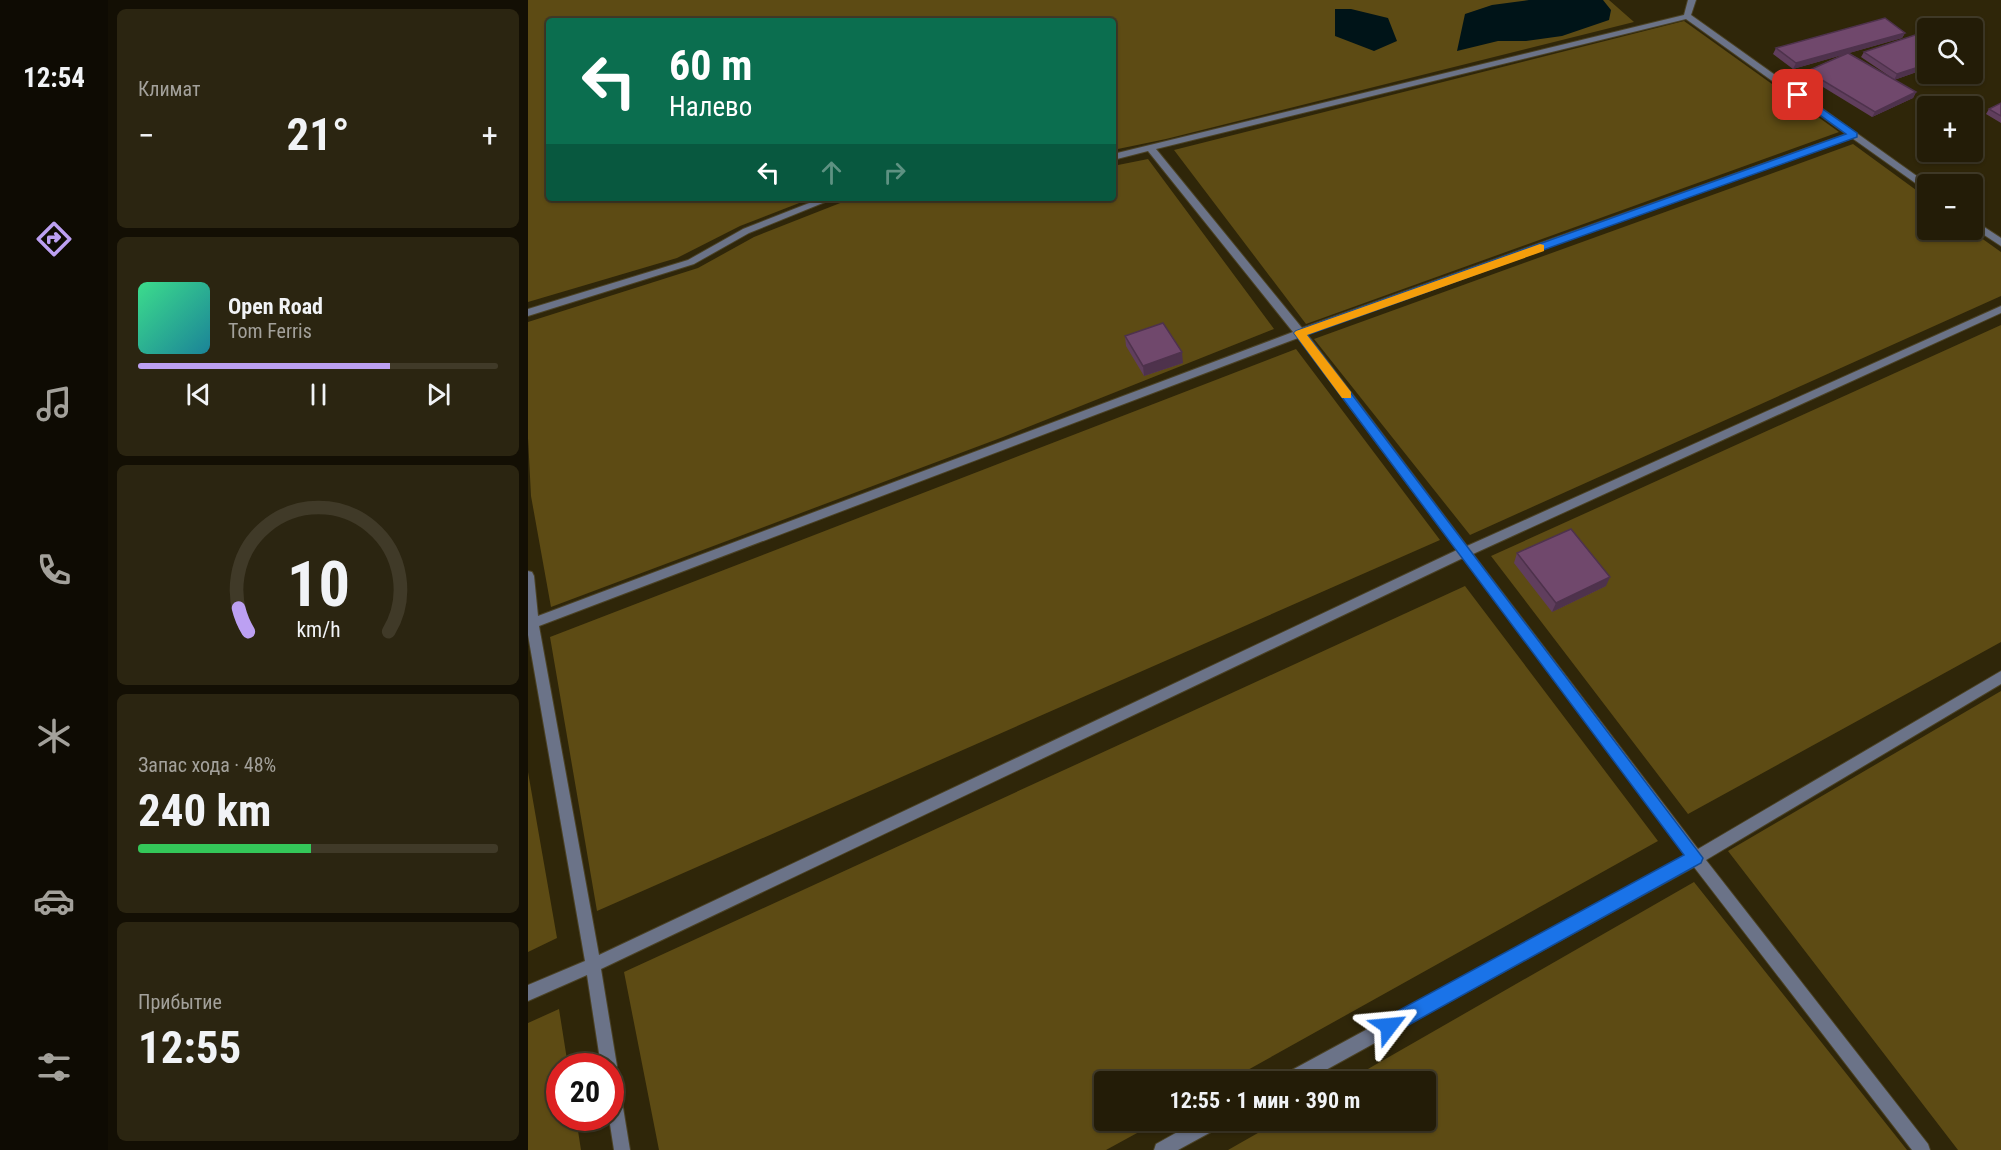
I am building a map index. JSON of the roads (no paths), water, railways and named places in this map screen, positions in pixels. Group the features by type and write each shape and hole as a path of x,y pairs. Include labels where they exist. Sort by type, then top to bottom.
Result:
{"lane":[{"path":"1687,16 1692,0"},
{"path":"1116,156 1152,150 1365,94 1687,16 1917,181"},
{"path":"530,624 1300,333 1853,135"},
{"path":"1152,150 1300,333 1695,858 1922,1150"},
{"path":"528,313 691,262 746,231 822,201"},
{"path":"1983,230 2001,243"},
{"path":"528,993 593,965 1465,552 2001,309"},
{"path":"528,576 530,624 593,965 607,1053"},
{"path":"1307,1071 1695,858 2001,677"},
{"path":"619,1131 622,1150"},
{"path":"1162,1150 1196,1131"}]}
